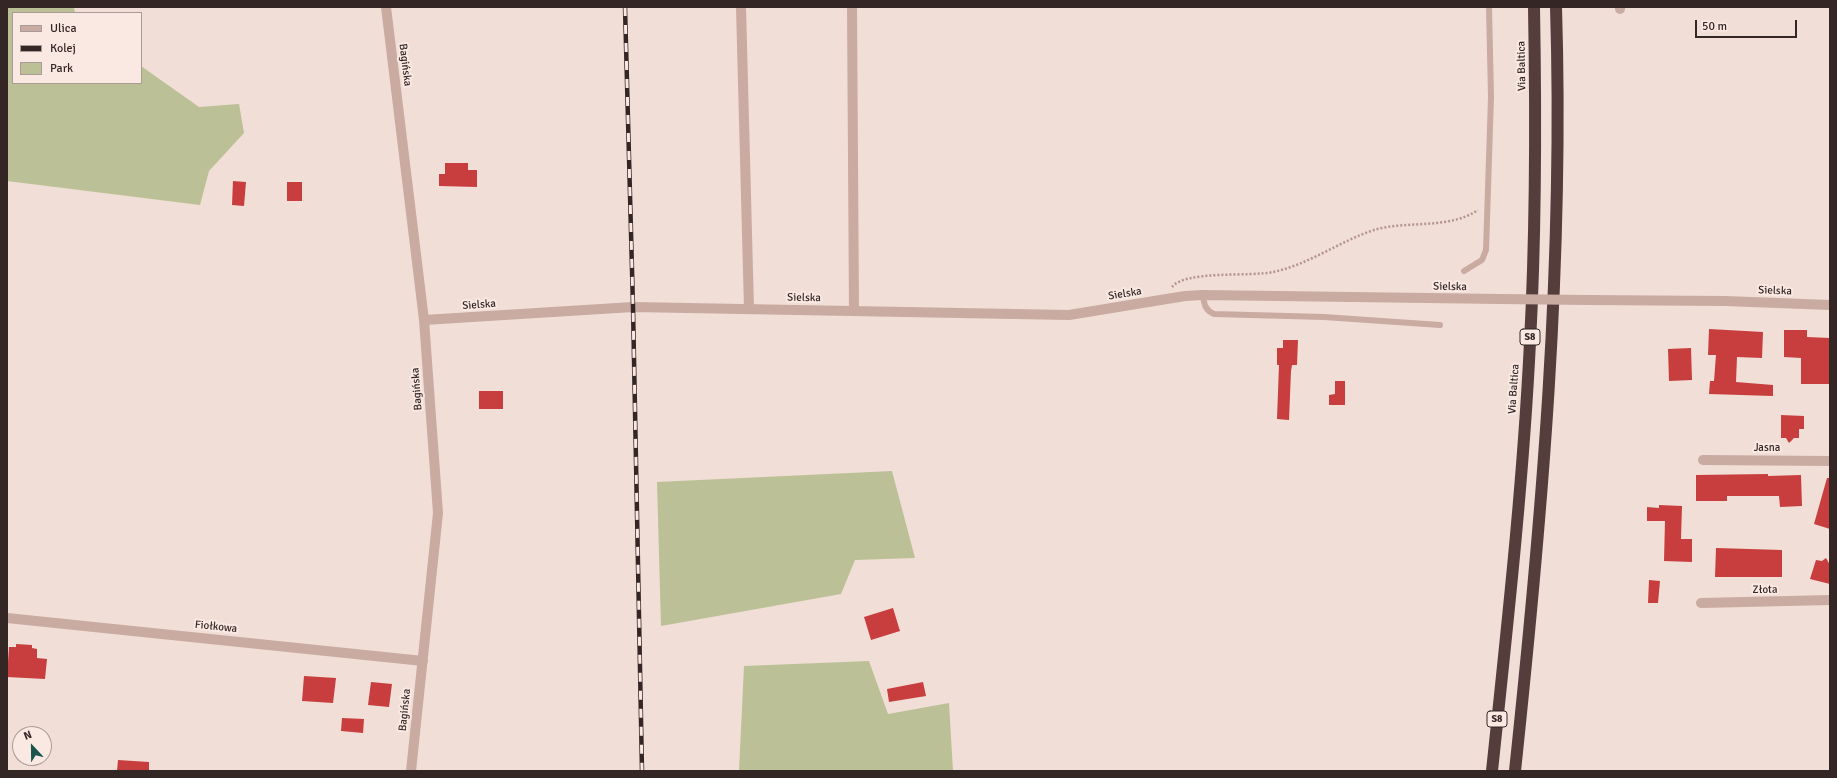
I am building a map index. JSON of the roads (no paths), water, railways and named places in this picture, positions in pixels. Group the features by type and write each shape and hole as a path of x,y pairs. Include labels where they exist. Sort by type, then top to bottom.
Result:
{"highway":[{"name":"Via Baltica","path":"1492,771 1516,532 1530,341 1535,145 1534,7"},
{"name":"S8","path":"1514,771 1538,537 1553,337 1557,224 1556,7"}],"street":[{"name":"Bagińska","path":"386,7 424,320 438,513 411,771"},
{"path":"741,7 749,309"},
{"path":"852,7 854,311"},
{"name":"Sielska","path":"424,320 633,307 1069,315 1203,295 1725,301 1830,305"},
{"name":"Jasna","path":"1703,460 1830,461"},
{"name":"Złota","path":"1701,603 1830,600"},
{"name":"Fiołkowa","path":"7,618 423,661"}],"lane":[{"path":"1464,271 1482,260 1486,250 1491,97 1489,7"},
{"path":"1203,295 1205,307 1209,312 1214,314 1324,318 1440,325"}],"railway":[{"path":"625,7 633,307 642,771"}]}
